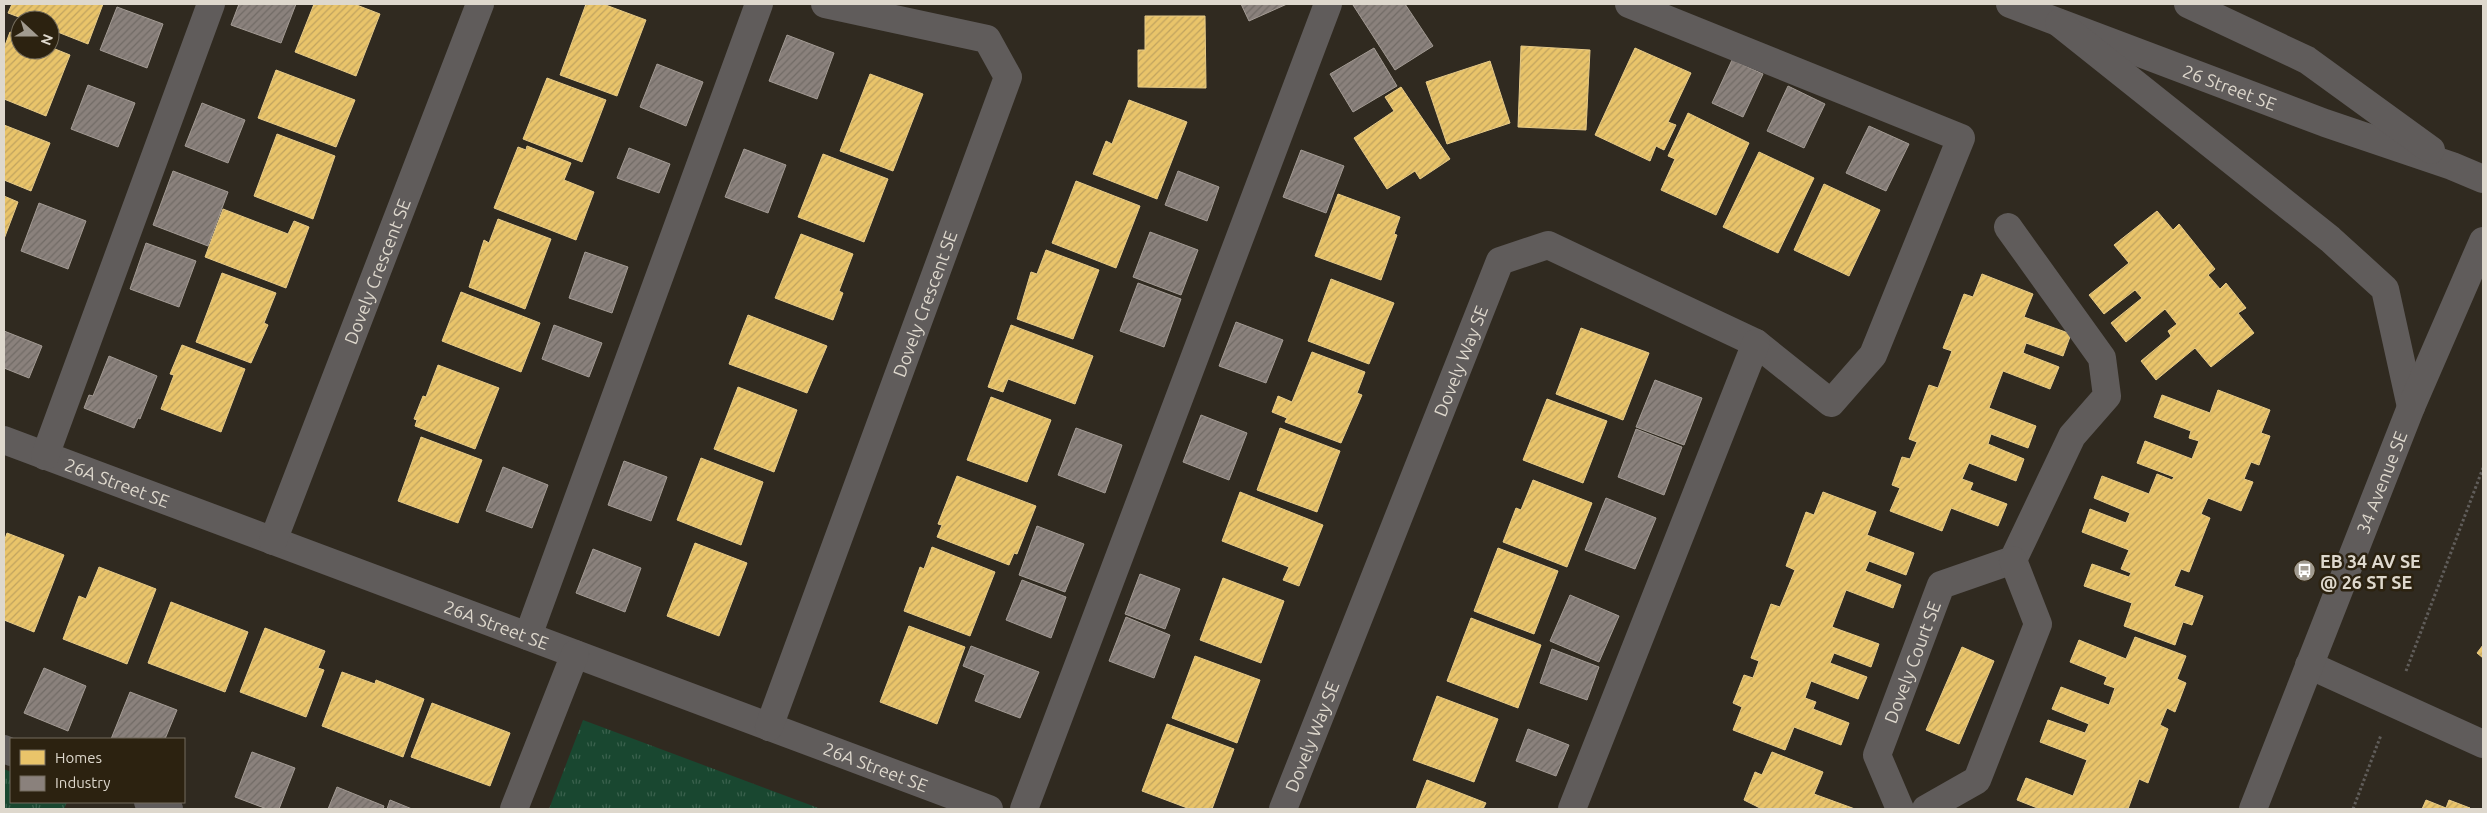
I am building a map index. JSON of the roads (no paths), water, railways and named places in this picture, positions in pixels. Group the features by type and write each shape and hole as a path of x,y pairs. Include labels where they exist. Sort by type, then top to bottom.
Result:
{"street":[{"path":"46,456 211,4"},
{"name":"Dovely Crescent SE","path":"273,540 480,4"},
{"path":"528,636 759,4"},
{"name":"Dovely Crescent SE","path":"768,727 1008,77 987,39 824,4"},
{"path":"1024,809 1328,4"},
{"name":"Dovely Way SE","path":"1283,809 1500,261 1548,245 1756,343 1831,402 1873,355 1961,138 1629,4"},
{"name":"26 Street SE","path":"2010,4 2325,123 2452,166 2483,180"},
{"name":"26 Street SE","path":"2188,4 2307,60 2452,166"},
{"path":"2059,23 2330,239 2385,289 2410,407"},
{"path":"1926,809 1977,780 2038,624 2012,560 2072,436 2107,396 2102,358 2008,227"},
{"name":"34 Avenue SE","path":"2253,809 2410,407 2483,241"},
{"path":"1572,809 1756,343"},
{"name":"26A Street SE","path":"4,440 989,809"},
{"name":"Dovely Court SE","path":"1900,809 1877,755 1941,585 2012,560"},
{"path":"514,809 575,654"},
{"path":"2309,665 2483,744"},
{"path":"151,803 169,809"}],"place":[{"name":"EB 34 AV SE @ 26 ST SE","path":"2304,571"}]}
